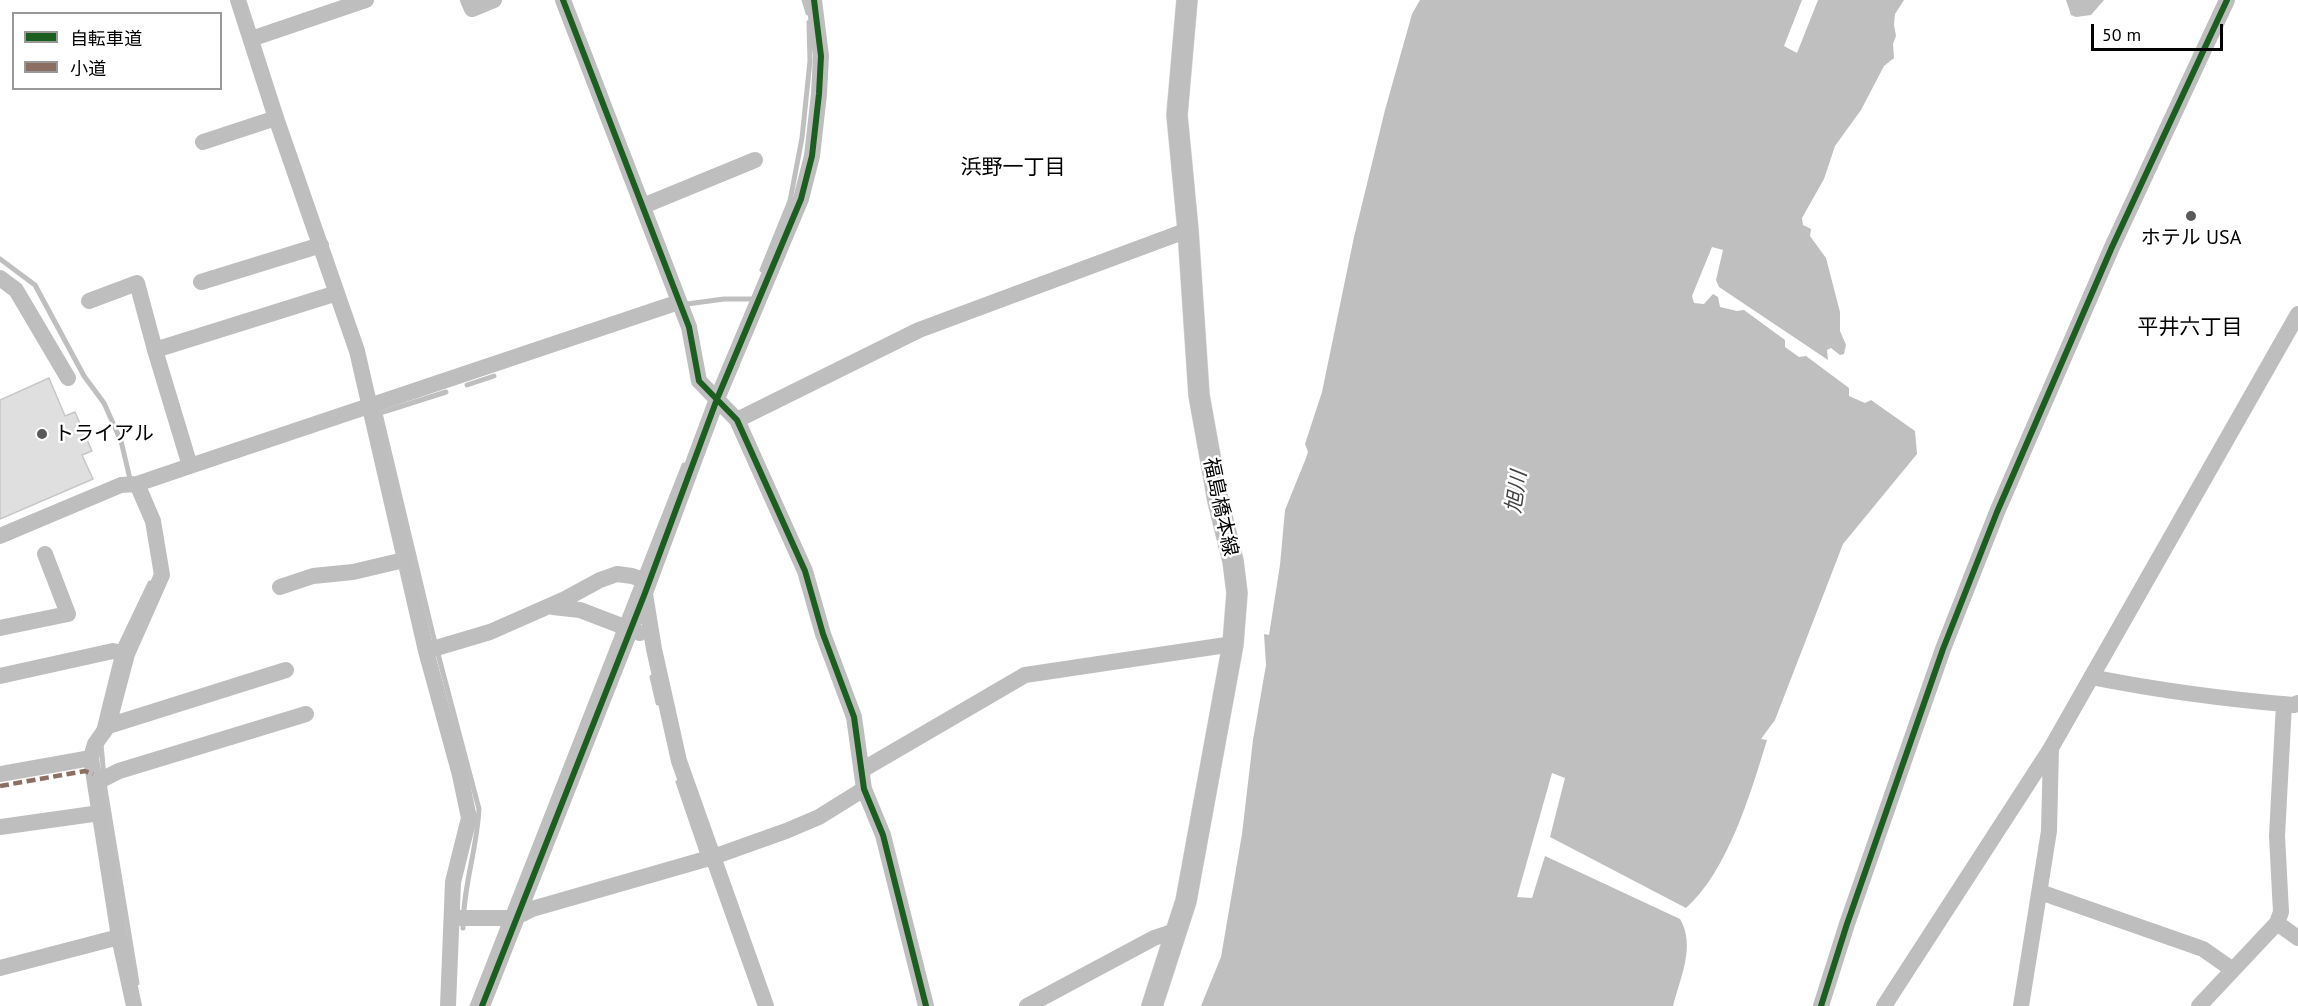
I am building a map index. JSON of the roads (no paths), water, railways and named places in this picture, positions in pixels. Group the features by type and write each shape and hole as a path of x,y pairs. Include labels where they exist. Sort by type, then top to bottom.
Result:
{"main road":[{"name":"福島橋本線","path":"1152,1006 1178,930 1188,890 1233,644 1237,593 1233,561 1218,501 1199,395 1188,230 1177,115 1187,0"}],"street":[{"path":"238,0 276,118 357,351 405,560 432,649 460,774 469,818 453,882 459,918 448,1006"},
{"path":"251,39 366,0"},
{"path":"468,0 472,9 494,0"},
{"path":"563,0 689,327 699,381 737,420 805,571 823,634 854,717 864,789 884,835 926,1006"},
{"path":"482,1006 511,917 624,626 643,583 712,393 801,199 809,167 819,94 821,56 814,0"},
{"path":"1821,1006 1943,649 1997,512 2112,247 2226,0"},
{"path":"203,142 276,118"},
{"path":"643,206 755,160"},
{"path":"737,420 919,330 1188,230"},
{"path":"201,282 321,245"},
{"path":"0,278 16,290 69,378"},
{"path":"89,301 137,282 154,350 190,466"},
{"path":"154,350 337,292"},
{"path":"0,536 121,485 134,485 680,302"},
{"path":"1884,1006 2052,748 2298,314"},
{"path":"134,485 153,521 162,575 121,653 98,760 100,813 119,937 134,1006"},
{"path":"0,628 68,614 45,554"},
{"path":"280,587 313,576 353,572 405,560"},
{"path":"432,649 490,632 617,574 643,583"},
{"path":"643,583 652,638 679,761 708,859 766,1006"},
{"path":"549,607 580,610 652,638"},
{"path":"862,770 1025,675 1233,644"},
{"path":"0,676 121,653"},
{"path":"98,760 286,670"},
{"path":"2091,677 2164,692 2226,700 2291,703 2277,836 2281,912 2277,923 2199,1006"},
{"path":"0,774 98,760 306,714"},
{"path":"2021,1006 2049,831 2052,748"},
{"path":"459,918 511,917 708,859 819,817 864,789"},
{"path":"0,827 100,813"},
{"path":"2040,892 2203,949 2233,970"},
{"path":"2277,923 2298,938"},
{"path":"1027,1006 1154,938 1178,930"},
{"path":"0,968 119,937"}],"water":[{"name":"旭川","path":"1420,0 1802,0 1784,46 1797,53 1818,0 1904,0 1895,14 1894,58 1884,66 1861,110 1835,146 1824,179 1802,218 1803,225 1811,229 1810,236 1826,258 1840,312 1840,331 1846,345 1844,354 1840,355 1831,348 1827,350 1828,360 1719,287 1716,280 1723,250 1712,247 1692,296 1694,303 1704,304 1713,294 1718,297 1720,307 1737,311 1744,310 1785,340 1785,347 1799,357 1806,356 1849,388 1849,396 1865,403 1871,400 1915,431 1917,454 1843,544 1775,720 1761,739 1767,740 1736,830 1726,852 1701,892 1686,908 1550,837 1565,778 1552,773 1517,897 1532,898 1545,856 1680,919 1685,929 1687,951 1673,1006 1201,1006 1221,957 1242,834 1253,740 1266,665 1264,634 1269,635 1280,565 1285,510 1308,452 1305,444 1322,392 1354,237 1385,110 1412,14"},
{"path":"2066,0 2104,0 2091,15 2076,17 2071,15"}],"waterway":[{"path":"804,0 808,13"},
{"path":"762,270 790,201 802,138 810,61 809,22"},
{"path":"0,259 35,285 84,376 104,403 121,441 131,483"},
{"path":"687,304 724,299 751,299"},
{"path":"467,385 494,376"},
{"path":"446,392 380,413 433,635 479,809 465,898 463,928"},
{"path":"472,1006 684,465"},
{"path":"99,729 119,648 150,583"},
{"path":"652,677 658,703"},
{"path":"101,744 105,789 137,983"},
{"path":"678,782 704,858"}],"place":[{"name":"ホテル USA","path":"2191,216"},
{"name":"トライアル","path":"42,434"}],"district":[{"name":"浜野一丁目","path":"1013,168"},
{"name":"平井六丁目","path":"2190,328"}]}
